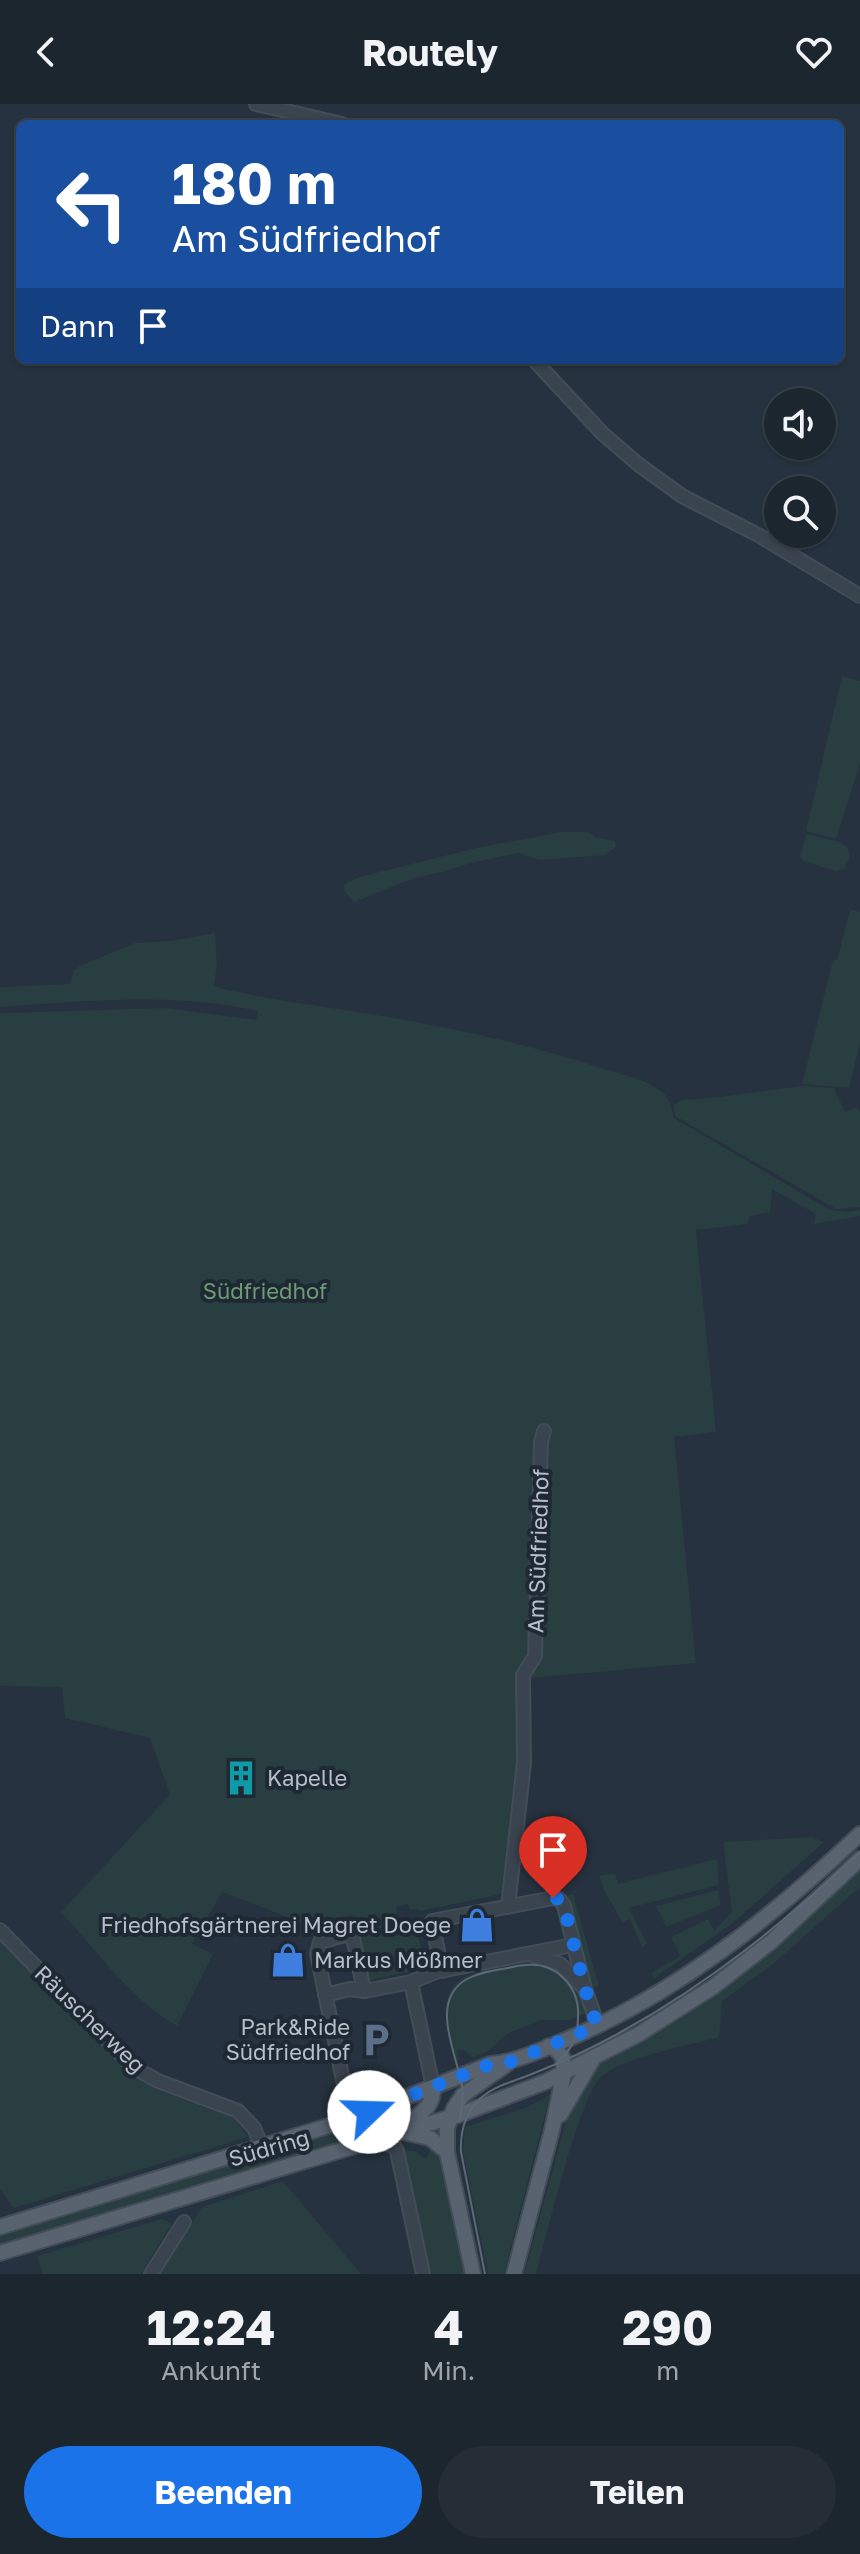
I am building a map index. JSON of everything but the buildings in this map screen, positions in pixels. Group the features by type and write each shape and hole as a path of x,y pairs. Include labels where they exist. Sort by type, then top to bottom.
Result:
{"main road":[{"name":"Südring","path":"0,2227 351,2119 491,2064 510,2062 595,2027 655,1996 711,1959 817,1875 860,1834"},
{"name":"Südring","path":"0,2253 492,2103 564,2073 668,2017 743,1965 860,1859"},
{"path":"514,2274 564,2073 563,2058 549,2046"},
{"path":"552,2130 580,2078 597,2056"},
{"path":"473,2274 447,2152 447,2128 458,2101 468,2090 510,2062"},
{"path":"399,2131 427,2109 433,2099 433,2087"},
{"path":"373,2140 366,2137 363,2127 367,2120 387,2106"},
{"path":"399,2131 430,2138 447,2152"}],"street":[{"path":"256,104 325,120"},
{"path":"538,364 603,434 674,491 760,536 860,596"},
{"name":"Am Südfriedhof","path":"508,1907 524,1763 523,1682 526,1668 535,1656 538,1510 544,1431"},
{"path":"442,1971 432,1921 559,1899 564,1906 595,2027"},
{"name":"Räuscherweg","path":"0,1930 133,2067 158,2081 238,2111 254,2128 262,2147"},
{"path":"351,2119 317,1945 327,1939 352,1933 364,1991"},
{"path":"325,1995 411,1982 420,1976 573,1945"},
{"path":"527,1955 560,1964 585,1989"},
{"path":"411,1982 433,2087"},
{"path":"373,2140 394,2146 397,2151 423,2274"},
{"path":"151,2274 184,2222"}],"green space":[{"path":"842,676 860,681 860,763 836,839 806,831"},
{"path":"561,832 589,832 595,837 615,841 616,847 605,855 540,860 518,853 417,877 354,902 344,891 345,884 359,877 476,848"},
{"path":"806,834 840,842 847,847 850,857 844,869 836,871 803,861 800,857"},
{"path":"850,909 860,912 860,1044 849,1088 802,1084 833,960 837,960"},
{"name":"Südfriedhof","path":"215,933 217,965 214,986 467,1032 550,1052 637,1079 666,1096 674,1118 830,1210 860,1210 860,1216 814,1224 816,1214 772,1189 770,1212 750,1216 747,1224 696,1230 716,1432 674,1437 696,1663 521,1679 523,1714 506,1893 420,1911 410,1910 408,1904 396,1907 398,1921 355,1928 352,1915 306,1924 222,1892 192,1944 213,1954 177,2026 130,1989 61,1912 170,1795 150,1738 65,1718 62,1687 0,1686 0,1013 165,1008 256,1020 258,1011 162,1000 0,1007 0,987 70,984 74,970 135,943"},
{"path":"802,1086 834,1088 845,1112 857,1107 860,1112 860,1207 836,1209 675,1116 673,1105 682,1100"},
{"path":"812,1837 824,1842 733,1923 654,1978 651,1973 680,1956 671,1937 708,1919 714,1931 732,1912 723,1842"},
{"path":"717,1859 719,1885 629,1908 647,1944 642,1947 630,1919 623,1923 599,1876 615,1873 618,1884"},
{"path":"860,1867 860,1887 773,1964 722,2001 719,2037 641,2057 602,2076 593,2088 574,2137 536,2274 524,2274 566,2121 589,2072 605,2056 659,2027"},
{"path":"718,1890 721,1905 666,1927 656,1906"},
{"path":"573,1894 599,1986 591,1988 566,1896"},
{"path":"415,1919 425,1968 366,1981 355,1930"},
{"path":"0,1938 129,2071 160,2091 234,2118 248,2137 14,2208 0,2189"},
{"path":"530,1959 567,1977 587,2013 570,2020 541,2020 506,2035 487,2052 472,2058 466,2051 457,2050 459,2060 455,2061 445,2010 449,1994 457,1983 478,1972"},
{"path":"550,2095 504,2274 488,2274 463,2152 465,2127 525,2108"},
{"path":"359,2124 360,2136 0,2246 0,2233"},
{"path":"433,2145 444,2162 466,2274 427,2274 402,2151 414,2151 426,2159"},
{"path":"283,2181 361,2274 159,2274 202,2207"},
{"path":"162,2219 172,2223 141,2274 43,2274 37,2256"}],"tram line":[{"path":"485,2274 461,2152 465,2122 476,2103 499,2086 554,2065 610,2038 685,1993 775,1926 860,1852"},
{"path":"459,2122 463,2091 447,2014 455,1989 467,1979 484,1972 526,1965 537,1965 557,1972 571,1987 578,2006 576,2035 560,2060"}],"place":[{"name":"Kapelle","path":"241,1778"},
{"name":"Friedhofsgärtnerei Magret Doege","path":"477,1925"},
{"name":"Markus Mößmer","path":"288,1960"},
{"name":"Park&Ride Südfriedhof","path":"376,2040"}],"route":[{"path":"369,2112 491,2064 510,2062 595,2027 564,1906 559,1899 553,1898"}]}
